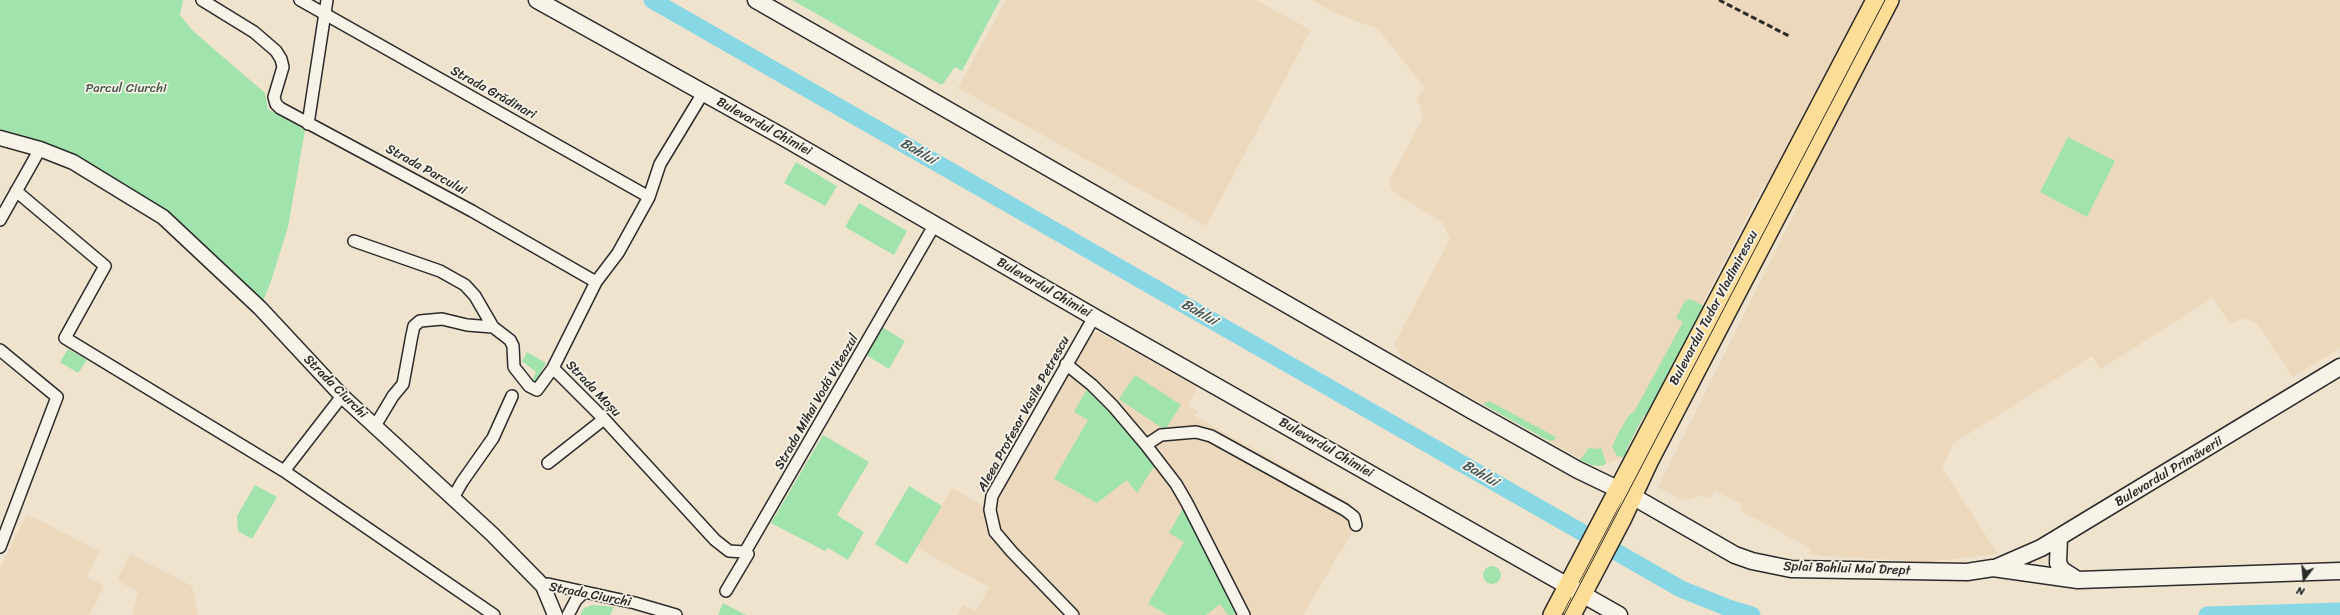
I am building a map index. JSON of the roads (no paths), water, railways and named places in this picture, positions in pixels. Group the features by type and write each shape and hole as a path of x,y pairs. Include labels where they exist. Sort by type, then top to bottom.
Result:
{"main road":[{"name":"Bulevardul Chimiei","path":"537,0 935,224 1094,318 1354,463 1551,578 1620,615"},
{"path":"756,0 1458,403 1578,470 1625,493"},
{"name":"Bulevardul Tudor Vladimirescu","path":"1572,615 1623,518 1625,493 1875,0"},
{"name":"Bulevardul Tudor Vladimirescu","path":"1552,615 1607,509 1625,493 1890,0"},
{"name":"Bulevardul Primăverii","path":"1993,568 2024,557 2059,537 2340,367"},
{"name":"Splai Bahlui Mal Drept","path":"1625,493 1735,555 1772,566 1791,569 1967,572 1993,568 2078,580 2340,571"},
{"path":"2059,537 2058,563 2062,570 2078,580"}],"street":[{"name":"Strada Parcului","path":"202,0 266,41 281,59 283,66 274,97 276,104 308,124 472,211 596,282"},
{"name":"Strada Grădinari","path":"300,0 649,197"},
{"path":"308,124 327,0"},
{"path":"553,368 596,282 618,253 649,197 660,164 703,93"},
{"name":"Strada Ciurchi","path":"0,138 40,148 73,162 163,218 260,308 342,396 453,498 543,586 548,584 635,603 676,615"},
{"path":"0,220 40,148"},
{"path":"16,191 106,266 65,338 284,471 494,615"},
{"name":"Strada Mihai Vodă Viteazul","path":"726,591 748,554 745,552 935,224"},
{"name":"Strada Moșu","path":"354,241 440,271 465,285 475,296 493,327 510,340 513,346 514,367 529,386 537,390 553,368 604,419 715,540 729,551 745,552"},
{"name":"Aleea Profesor Vasile Petrescu","path":"1073,615 1012,552 995,532 991,521 992,496 1066,364 1094,318"},
{"path":"375,426 393,396 403,384 414,326 420,321 442,319 467,325 493,327"},
{"path":"0,350 57,397 0,547"},
{"path":"1066,364 1092,385 1146,445 1187,503 1244,615"},
{"path":"284,471 342,396"},
{"path":"453,498 462,482 493,438 512,396"},
{"path":"548,462 604,419"},
{"path":"1146,445 1161,435 1196,432 1211,436 1345,510 1354,517 1356,525"},
{"path":"543,586 555,615"},
{"path":"568,615 576,600 584,592"}],"waterway":[{"name":"Bahlui","path":"652,0 1681,589 1726,607 1752,615"},
{"name":"Bahlui","path":"2207,615 2340,611"}],"tram line":[{"path":"1564,615 1885,0"}],"railway":[{"path":"1719,0 1789,36"}],"park label":[{"name":"Parcul Ciurchi","path":"126,89"}]}
